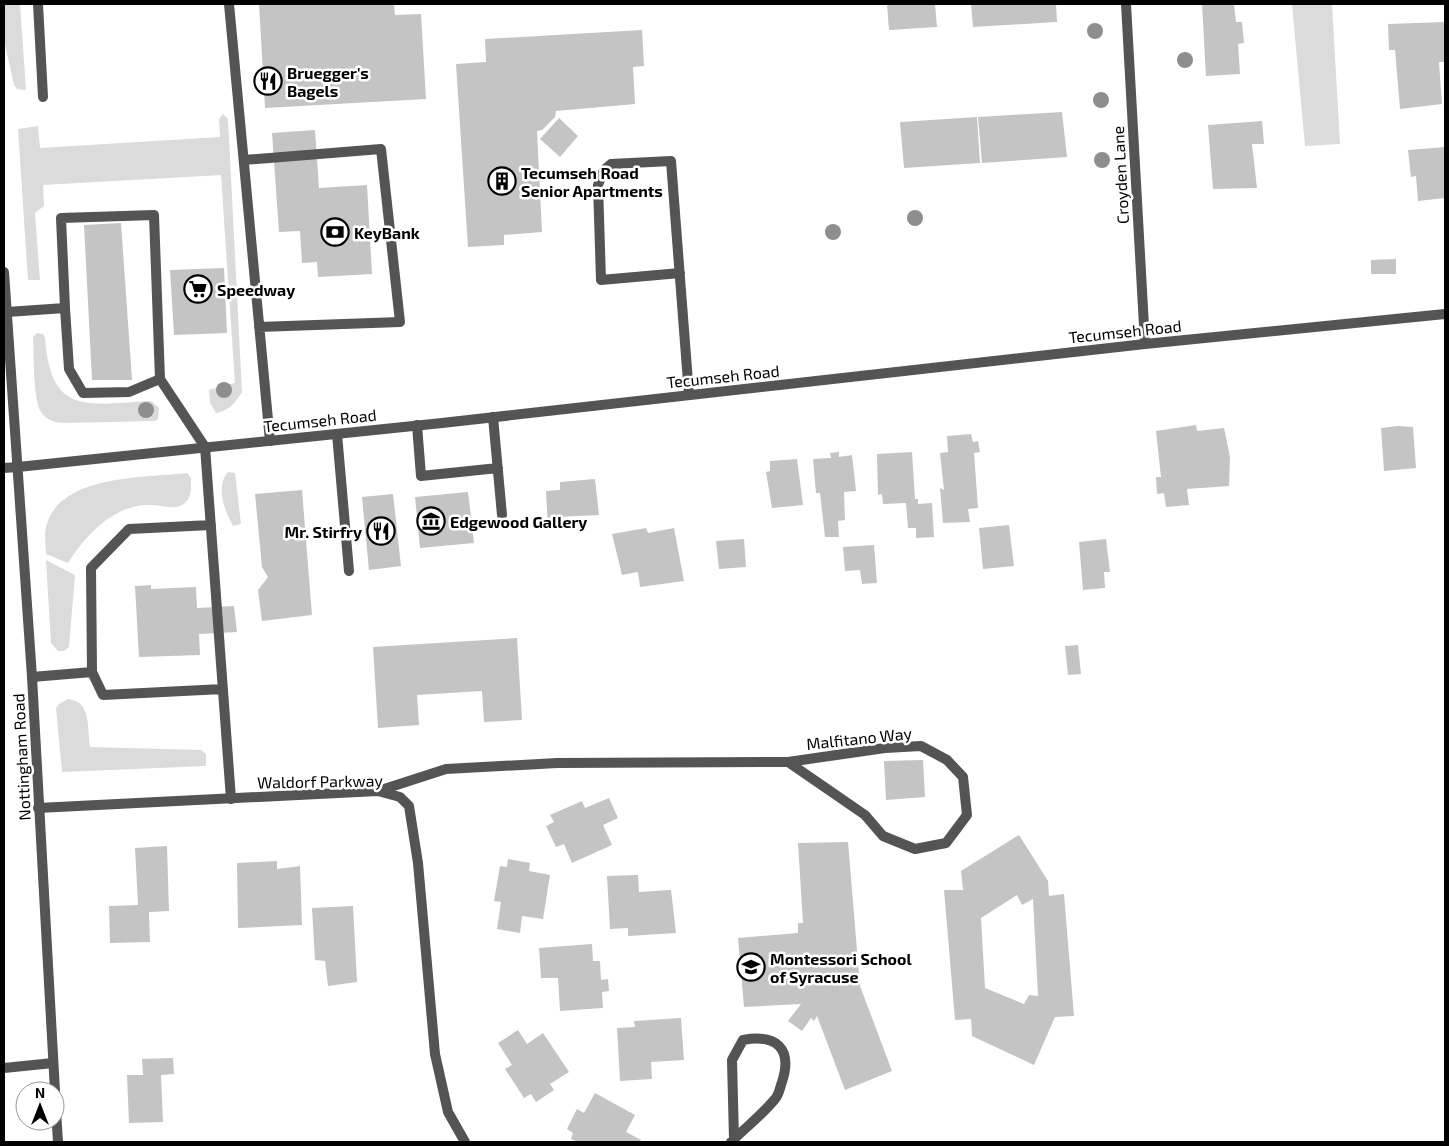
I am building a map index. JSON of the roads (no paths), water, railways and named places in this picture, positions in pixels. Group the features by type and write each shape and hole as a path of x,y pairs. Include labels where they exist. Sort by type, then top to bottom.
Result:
{"street":[{"path":"38,4 43,97"},
{"path":"229,4 270,440"},
{"name":"Croyden Lane","path":"1126,4 1145,344"},
{"path":"244,160 381,149 400,322 259,327"},
{"path":"680,273 601,280 598,185 604,170 611,164 671,162 680,273 689,395"},
{"path":"160,378 129,392 83,393 69,369 61,218 154,214 160,378 205,447 231,799"},
{"name":"Nottingham Road","path":"4,272 32,677 54,1081"},
{"path":"7,312 65,308"},
{"name":"Tecumseh Road","path":"4,468 337,434 1145,344 1445,314"},
{"path":"493,417 502,515"},
{"path":"416,425 421,476 498,468"},
{"path":"337,434 349,571"},
{"path":"211,525 129,529 91,568 92,672 103,695 223,689"},
{"path":"32,677 92,672"},
{"name":"Malfitano Way","path":"378,792 446,769 557,763 788,762 885,748 921,746 947,760 963,777 967,815 946,843 915,849 883,836 865,815 788,762"},
{"name":"Waldorf Parkway","path":"38,808 378,792 400,797 409,806 418,863 435,1054 448,1112 464,1142"},
{"path":"761,1036 775,1043 784,1052 787,1066 776,1098 733,1141 732,1060 743,1040 761,1036"},
{"path":"4,1068 53,1063"}],"place":[{"name":"Bruegger's Bagels","path":"268,81"},
{"name":"Tecumseh Road Senior Apartments","path":"502,181"},
{"name":"KeyBank","path":"335,232"},
{"name":"Speedway","path":"198,289"},
{"name":"Edgewood Gallery","path":"431,521"},
{"name":"Mr. Stirfry","path":"381,531"},
{"name":"Montessori School of Syracuse","path":"751,967"}]}
